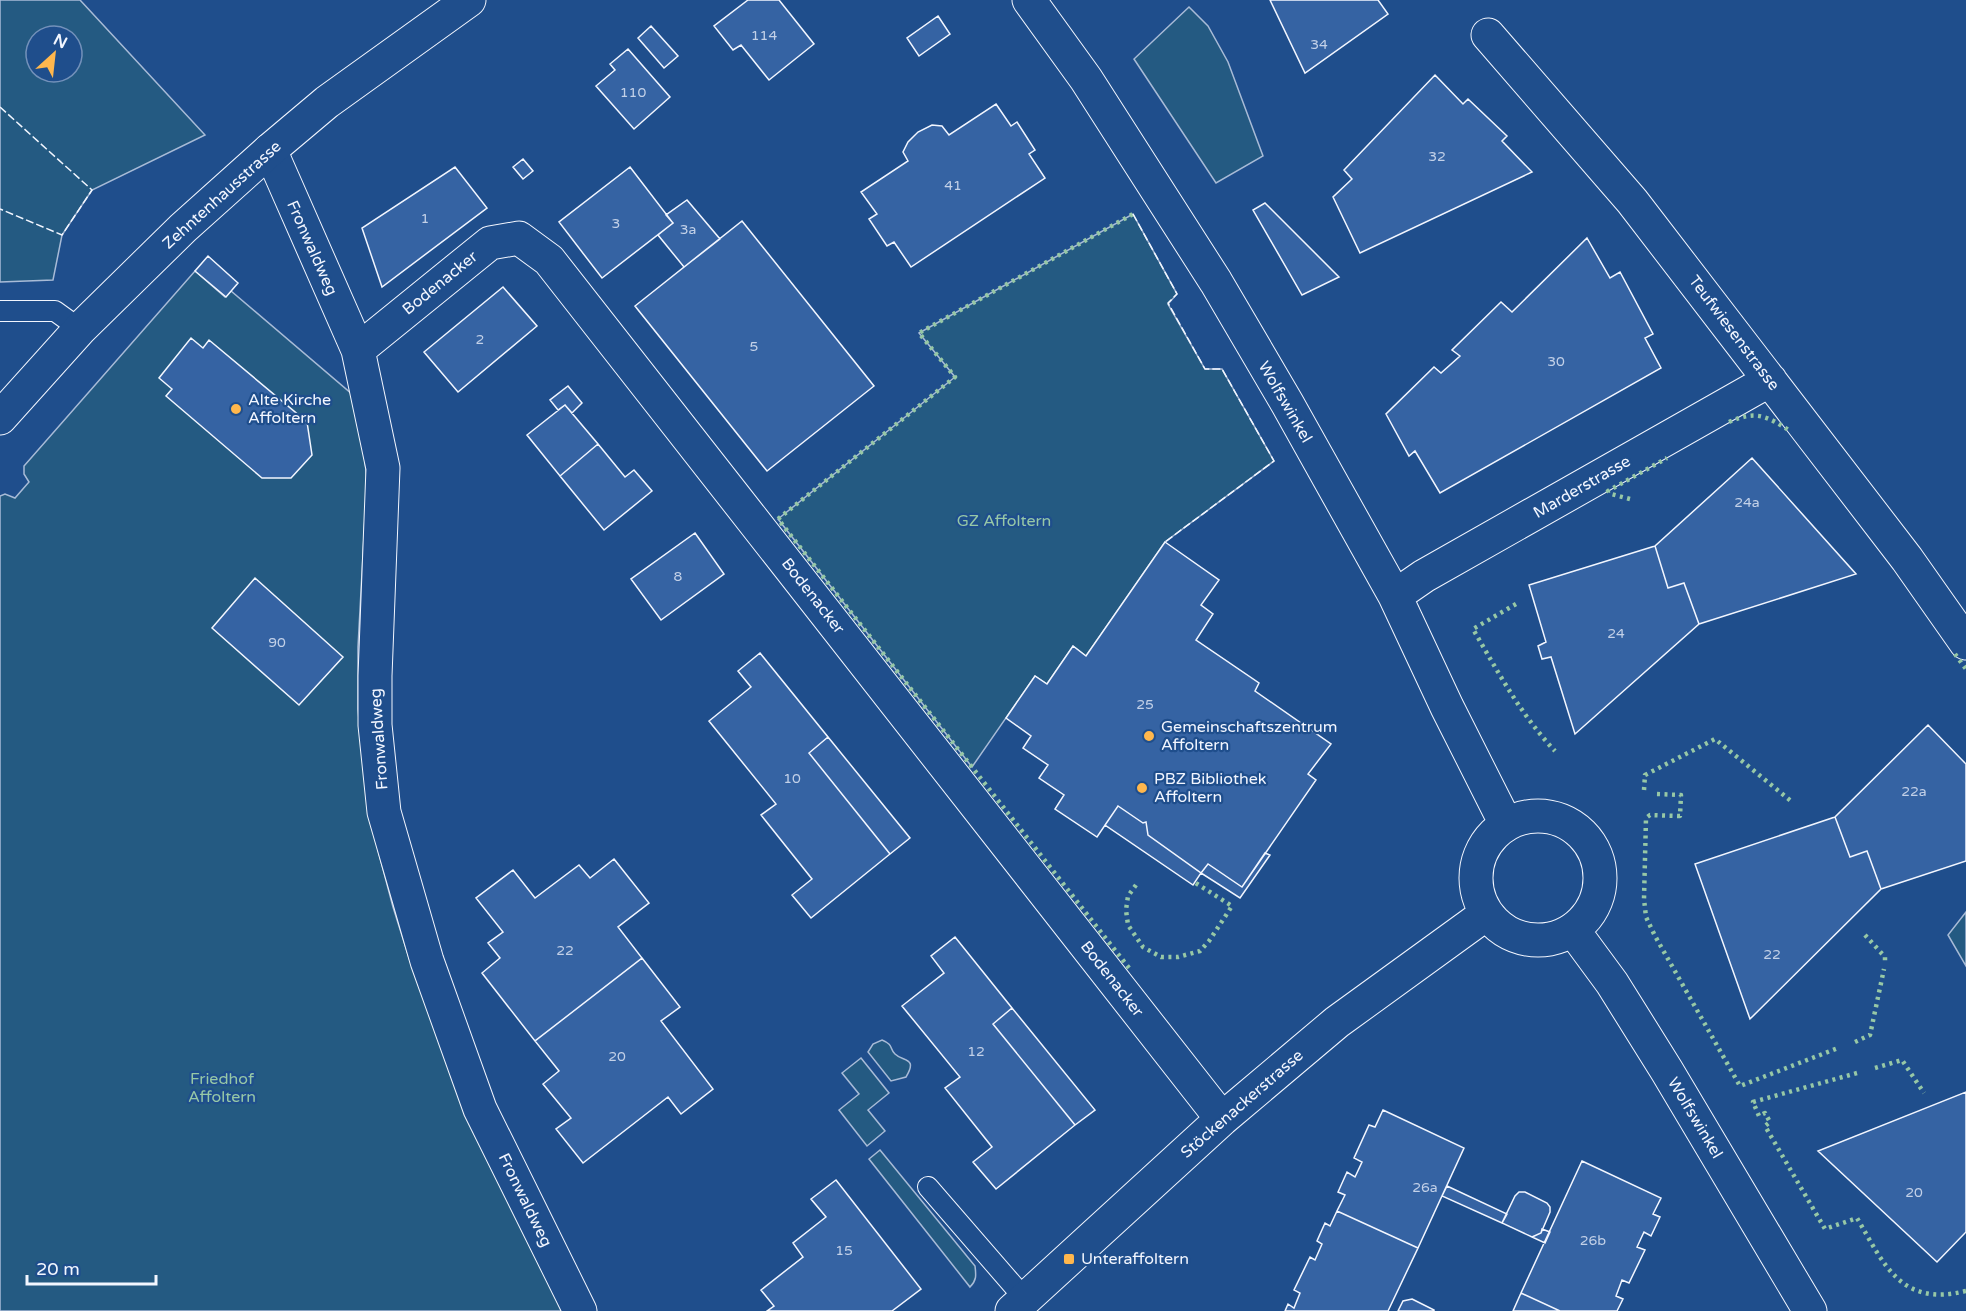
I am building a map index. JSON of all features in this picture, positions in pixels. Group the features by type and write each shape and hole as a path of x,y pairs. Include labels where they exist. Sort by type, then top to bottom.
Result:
{"street":[{"name":"Zehntenhausstrasse","path":"0,418 80,329 183,228 270,150 327,102 469,0"},
{"name":"Wolfswinkel","path":"1029,0 1086,79 1216,282 1287,403 1395,596 1447,707 1506,824"},
{"name":"Teufwiesenstrasse","path":"1488,35 1632,201 1907,559 1966,643"},
{"name":"Fronwaldweg","path":"270,150 358,351 382,468 375,725 384,812 427,961 480,1109 580,1311"},
{"name":"Bodenacker","path":"358,351 490,243 519,238 549,260 1222,1119"},
{"name":"Marderstrasse","path":"1395,596 1434,570 1770,380"},
{"path":"1539,815 1572,826 1586,837 1595,853 1600,869 1600,886 1595,903 1586,918 1573,930 1555,939 1536,941 1517,937 1500,928 1486,914 1477,896 1475,875 1479,855 1490,838 1506,824 1521,818 1539,815"},
{"name":"Stöckenackerstrasse","path":"1019,1305 1222,1119 1337,1022 1486,914"},
{"name":"Wolfswinkel","path":"1573,930 1631,1012 1810,1311"}],"lane":[{"path":"0,311 55,311 80,329"},
{"path":"928,1187 1019,1305"}],"green space":[{"path":"0,0 80,0 205,135 92,190 62,235 53,280 0,282"},
{"path":"1189,7 1208,26 1228,62 1263,156 1216,183 1134,59"},
{"name":"GZ Affoltern","path":"1133,214 1177,294 1168,304 1205,369 1222,369 1274,461 1165,542 1086,656 1073,646 1047,684 1035,676 972,767 778,519 955,377 919,333"},
{"name":"Friedhof Affoltern","path":"195,271 225,297 231,291 353,395 362,435 367,480 358,647 358,709 362,753 378,850 410,961 563,1311 0,1311 0,496 5,494 15,498 29,482 24,474 24,466"},
{"path":"1966,912 1966,966 1948,935"},
{"path":"882,1040 890,1045 895,1054 910,1063 906,1077 891,1081 868,1052 873,1044"},
{"path":"861,1058 889,1093 868,1110 885,1131 867,1146 839,1110 859,1094 842,1073"},
{"path":"880,1150 975,1266 976,1277 970,1287 869,1159"}],"building":[{"path":"748,0 779,0 814,44 769,80 741,45 733,50 714,26"},
{"path":"1270,0 1378,0 1388,14 1305,73"},
{"path":"938,16 950,34 919,56 907,38"},
{"path":"651,26 678,56 664,68 638,38"},
{"path":"628,49 670,97 634,129 596,86 615,70 610,64"},
{"path":"1435,75 1463,104 1468,99 1507,136 1502,141 1532,172 1360,253 1333,197 1352,179 1344,170"},
{"path":"996,104 1011,126 1017,122 1035,150 1029,154 1045,178 911,267 894,242 887,246 869,219 877,214 861,192 908,161 903,152 908,142 918,132 932,125 942,126 949,135"},
{"path":"523,159 533,171 523,179 513,167"},
{"path":"455,167 487,208 382,287 362,228"},
{"path":"630,167 673,223 602,278 559,222"},
{"path":"687,200 720,239 684,267 658,235 673,223 666,215"},
{"path":"1265,203 1339,277 1302,295 1253,210"},
{"path":"742,221 874,386 767,471 635,306"},
{"path":"1587,238 1610,278 1620,272 1653,334 1645,338 1661,368 1440,493 1415,451 1409,456 1386,414 1434,367 1441,373 1460,356 1452,350 1501,302 1512,312"},
{"path":"208,256 238,283 226,297 195,271"},
{"path":"503,287 537,326 458,392 424,352"},
{"name":"Alte Kirche Affoltern","path":"191,338 203,348 209,340 307,422 312,455 291,478 262,478 166,396 172,389 159,378"},
{"path":"568,386 582,403 572,413 565,405 558,410 550,400"},
{"path":"565,405 598,444 560,476 527,435"},
{"path":"598,444 625,477 634,470 652,491 604,530 560,476"},
{"path":"1752,458 1856,574 1699,624 1684,583 1668,588 1655,546"},
{"path":"695,533 724,574 661,620 631,579"},
{"path":"1165,542 1219,580 1201,605 1213,614 1196,640 1259,683 1255,691 1331,744 1308,774 1316,780 1242,887 1208,864 1201,873 1148,835 1146,822 1143,823 1118,806 1097,837 1055,809 1064,795 1039,778 1048,765 1023,748 1031,736 1006,718 1035,676 1047,684 1073,646 1086,656"},
{"path":"1655,546 1668,588 1684,583 1699,624 1575,734 1551,657 1542,659 1538,646 1546,642 1529,585"},
{"path":"255,578 343,657 299,705 212,628"},
{"path":"760,653 828,737 809,753 890,854 811,918 792,895 812,879 761,815 776,804 709,721 751,687 738,671"},
{"path":"1928,725 1966,764 1966,861 1881,889 1867,851 1850,857 1835,817"},
{"path":"828,737 910,838 890,854 809,753"},
{"path":"1118,806 1143,823 1146,822 1148,835 1201,873 1193,885 1105,825"},
{"path":"1835,817 1850,857 1867,851 1881,889 1750,1019 1695,864"},
{"path":"1265,853 1270,855 1240,898 1201,873 1208,864 1242,887"},
{"path":"614,859 649,903 618,927 642,958 535,1041 482,973 500,958 488,943 503,932 476,898 513,870 535,898 579,865 590,878"},
{"path":"955,937 1012,1008 993,1024 1075,1125 996,1189 973,1162 992,1147 945,1088 960,1077 902,1006 944,973 931,956"},
{"path":"642,958 680,1007 661,1021 713,1089 681,1114 668,1097 583,1163 556,1129 571,1118 543,1084 559,1071 535,1041"},
{"path":"1012,1008 1095,1110 1075,1125 993,1024"},
{"path":"1966,1092 1966,1232 1937,1262 1818,1151"},
{"path":"1383,1110 1464,1148 1418,1248 1337,1211 1345,1195 1338,1192 1347,1172 1355,1177 1362,1162 1354,1158 1369,1125 1375,1127"},
{"path":"1582,1161 1661,1198 1653,1214 1660,1217 1651,1236 1644,1232 1637,1247 1645,1250 1629,1283 1622,1280 1616,1296 1623,1299 1617,1311 1560,1311 1521,1293"},
{"path":"836,1180 921,1289 892,1311 767,1311 774,1306 761,1290 803,1257 793,1243 826,1217 811,1199"},
{"path":"1447,1186 1507,1214 1502,1223 1442,1196"},
{"path":"1519,1192 1525,1192 1547,1203 1550,1207 1541,1233 1532,1237 1502,1223"},
{"path":"1337,1211 1418,1248 1388,1311 1285,1311 1288,1304 1294,1308 1300,1293 1294,1290 1310,1257 1315,1260 1322,1244 1317,1241 1325,1223 1330,1226"},
{"path":"1542,1229 1550,1232 1545,1243 1532,1237 1541,1233"},
{"path":"1521,1293 1560,1311 1513,1311"},
{"path":"1412,1299 1434,1311 1398,1311 1403,1301"}],"hedge":[{"path":"1129,968 778,519 955,377 919,333 1133,214"},
{"path":"1729,422 1747,416 1761,416 1790,431"},
{"path":"1630,499 1608,491 1667,458"},
{"path":"1516,604 1473,629 1521,708 1555,751"},
{"path":"1955,654 1966,669"},
{"path":"1644,790 1645,775 1715,739 1791,801"},
{"path":"1657,794 1681,795 1680,816 1650,815 1646,818 1644,899 1646,917 1740,1086 1838,1048"},
{"path":"1136,885 1128,896 1126,910 1128,925 1143,947 1161,957 1178,957 1200,951 1232,906 1194,882"},
{"path":"1865,935 1885,957 1885,962"},
{"path":"1855,1042 1870,1035 1884,969"},
{"path":"1875,1068 1902,1060 1924,1093"},
{"path":"1857,1073 1753,1102 1759,1116 1765,1113 1770,1122 1765,1126 1825,1229 1857,1218 1887,1266 1910,1288 1925,1293 1944,1294 1966,1291"}],"fence":[{"path":"0,107 92,190 62,235 0,209"},
{"path":"1133,214 1177,294 1168,303 1205,369 1222,369 1274,461 1165,542"}],"place":[{"name":"Alte Kirche Affoltern","path":"236,409"},
{"name":"Gemeinschaftszentrum Affoltern","path":"1149,736"},
{"name":"PBZ Bibliothek Affoltern","path":"1142,788"},
{"name":"Unteraffoltern","path":"1069,1259"}]}
